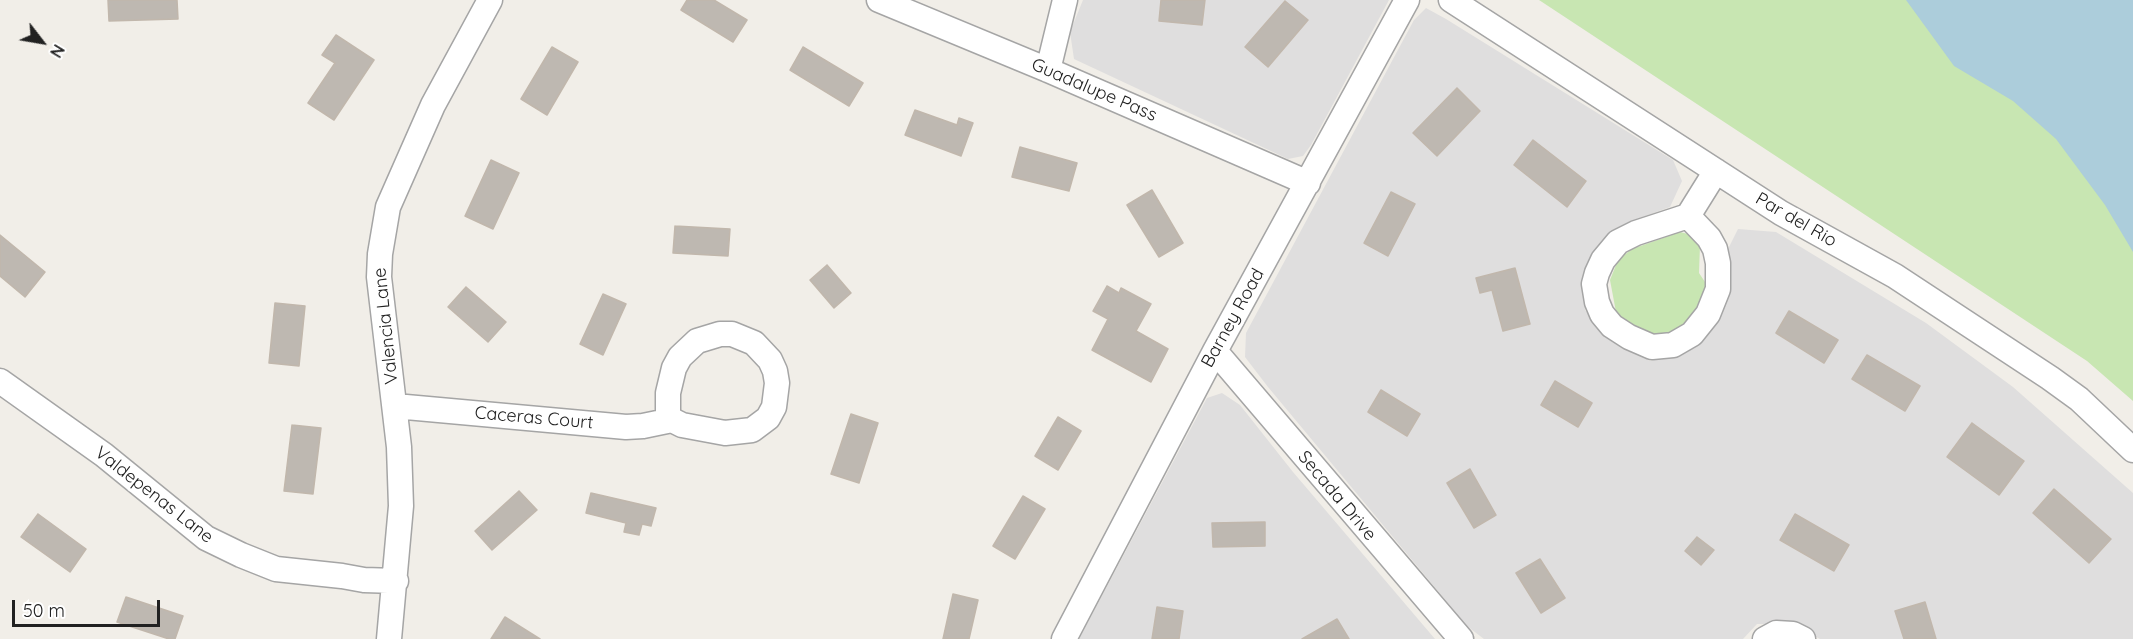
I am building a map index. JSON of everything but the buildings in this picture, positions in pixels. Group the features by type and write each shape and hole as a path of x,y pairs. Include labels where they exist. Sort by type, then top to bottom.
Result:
{"street":[{"name":"Valencia Lane","path":"389,639 401,506 399,447 379,277 380,254 388,207 433,105 490,0"},
{"name":"Guadalupe Pass","path":"879,0 1048,70 1308,183"},
{"path":"1048,70 1065,0"},
{"name":"Barney Road","path":"1064,639 1215,351 1407,0"},
{"name":"Par del Rio","path":"1450,0 1781,213 1895,276 2050,378 2079,399 2133,450"},
{"path":"1688,216 1715,249 1718,263 1718,289 1708,314 1692,334 1672,345 1652,347 1620,332 1602,314 1594,284 1597,273 1603,260 1618,242 1636,233 1688,216 1716,171"},
{"name":"Caceras Court","path":"395,406 626,427 672,420 682,425 725,433 752,430 768,418 774,407 777,383 770,360 754,343 732,334 720,334 697,341 680,357 674,368 667,406 672,420"},
{"name":"Secada Drive","path":"1215,351 1461,639"},
{"name":"Valdepenas Lane","path":"0,381 104,455 206,538 240,555 276,568 364,580 396,581"},
{"path":"1765,639 1776,633 1793,634 1803,639"}],"shaded area":[{"path":"1083,0 1389,0 1311,145 1303,156 1288,159 1074,59 1070,32"},
{"path":"1426,8 1673,160 1682,181 1670,207 1637,219 1599,249 1585,310 1607,338 1650,361 1681,354 1710,332 1727,251 1738,229 1776,232 1926,323 2013,387 2133,493 2133,639 1820,639 1794,624 1757,624 1743,639 1484,639 1467,626 1245,357 1246,333 1414,20"},
{"path":"1222,393 1240,405 1293,472 1435,639 1079,639 1207,398"}],"green space":[{"path":"1539,0 2133,0 2133,401 2087,361"},
{"path":"1680,232 1692,235 1700,245 1699,273 1707,285 1705,301 1691,321 1672,335 1653,340 1631,331 1616,312 1610,280 1618,260 1632,249"}],"water":[{"path":"1906,0 2133,0 2133,252 2105,205 2056,139 2013,101 1954,66"}]}
